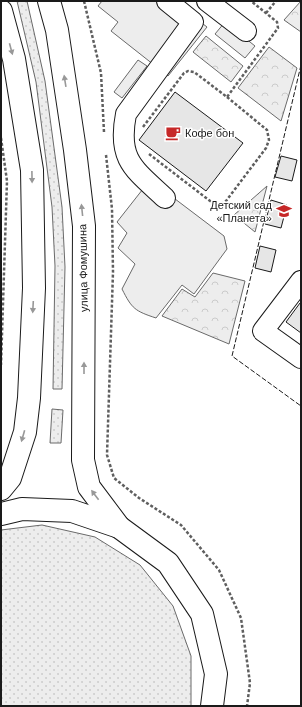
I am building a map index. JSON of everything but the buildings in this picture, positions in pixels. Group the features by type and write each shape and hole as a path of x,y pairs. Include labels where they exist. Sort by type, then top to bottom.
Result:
{"main road":[{"name":"улица Фомушина","path":"48,1 57,30 75,150 84,226 83,460 89,487 119,527"},
{"path":"1,11 14,59 32,170 34,288 29,398 25,432 10,478 1,489"},
{"path":"1,514 22,509 72,511 119,527 168,563 202,614 216,674 212,706"}],"lane":[{"path":"165,198 132,166 124,149 123,131 126,114 193,22 167,1"},
{"path":"207,1 246,31"},
{"path":"301,281 263,331 301,358"}],"path":[{"path":"84,1 102,73 104,139"},
{"path":"227,97 276,32 277,22 251,1"},
{"path":"266,13 276,1"},
{"path":"141,131 184,73 188,71 194,72 267,130 269,140 266,148 226,201 219,206 214,204 144,151"},
{"path":"1,138 7,181 1,365"},
{"path":"105,147 112,209 113,272 107,455 114,478 139,498 181,525 219,570 241,618 250,684 247,706"}],"green space":[{"path":"17,1 27,1 45,81 62,207 65,267 62,389 53,389 55,266 52,207 36,82"},
{"path":"301,1 301,32 284,20"},
{"path":"206,36 243,66 231,82 193,52"},
{"path":"269,47 297,68 281,121 238,88"},
{"path":"267,186 255,232 234,215"},
{"path":"213,273 245,281 229,344 162,316 182,289 195,297"},
{"path":"52,409 63,410 61,443 50,443"},
{"path":"42,525 95,537 140,565 173,606 191,656 191,706 1,706 1,530"}],"shaded area":[{"path":"102,1 173,1 207,27 168,76 111,31 118,22 98,6"},
{"path":"225,22 255,46 245,58 215,34"},
{"path":"138,60 147,66 122,98 114,92"},
{"path":"150,180 224,236 227,249 194,294 182,285 156,318 139,311 125,296 122,289 135,264 118,248 127,233 117,222"}],"fence":[{"path":"301,65 232,356 301,406"}],"place":[{"name":"Кофе бон","path":"173,133"},
{"name":"Детский сад «Планета»","path":"284,211"}]}
